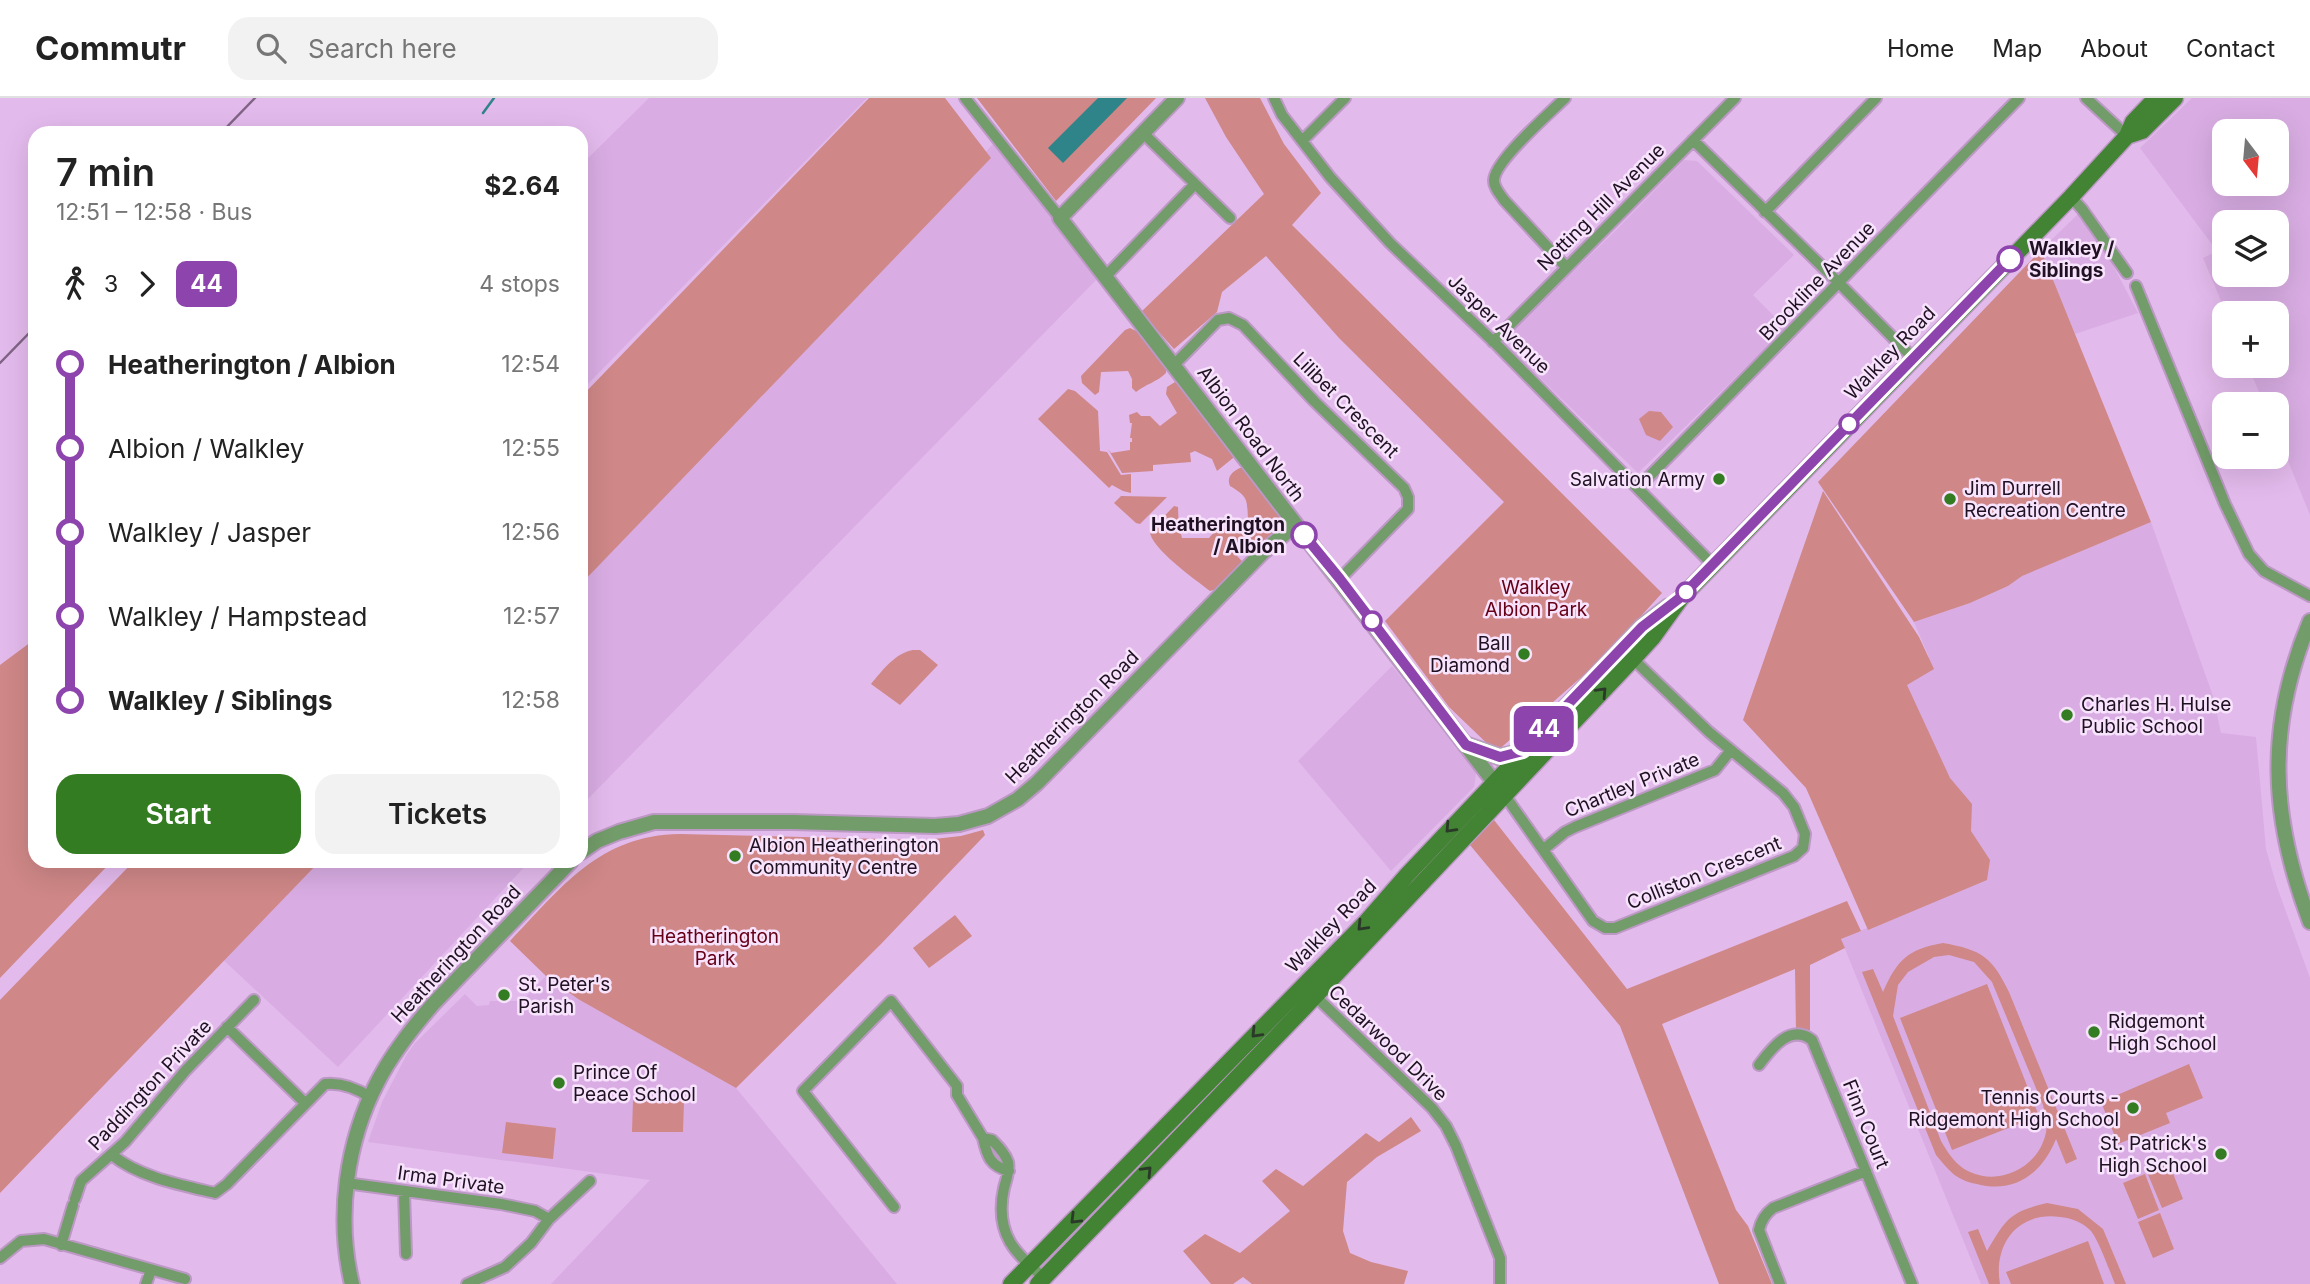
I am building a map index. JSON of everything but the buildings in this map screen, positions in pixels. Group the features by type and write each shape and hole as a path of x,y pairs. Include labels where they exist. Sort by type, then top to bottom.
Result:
{"main road":[{"name":"Walkley Road","path":"2134,134 2133,122 2156,98"},
{"name":"Walkley Road","path":"1012,1284 1366,922 1407,875 1633,659 1681,597 1712,564 2071,197 2134,134 2175,98"},
{"name":"Walkley Road","path":"1044,1282 1315,996 1499,788 1523,751 1642,627 1681,597"},
{"path":"1466,745 1500,757 1523,751"}],"street":[{"name":"Albion Road North","path":"965,98 1295,525 1340,579 1499,788"},
{"path":"1060,218 1177,98"},
{"name":"Jasper Avenue","path":"1274,98 1282,115 1330,177 1390,243 1493,342 1712,564"},
{"path":"1302,141 1345,98"},
{"path":"1565,98 1502,162 1494,180 1496,189 1504,200 1566,267"},
{"name":"Notting Hill Avenue","path":"1493,342 1735,98"},
{"path":"1765,212 1876,98"},
{"name":"Brookline Avenue","path":"1638,488 2019,98"},
{"path":"2086,98 2134,134"},
{"path":"1143,133 1230,218"},
{"path":"1693,141 1914,359"},
{"path":"1105,277 1195,184"},
{"path":"2071,197 2082,208 2127,273"},
{"path":"2136,286 2225,504 2249,554 2264,571 2310,596"},
{"name":"Lilibet Crescent","path":"1174,365 1219,320 1229,318 1243,325 1314,401 1404,488 1408,509 1340,579"},
{"name":"Heatherington Road","path":"588,847 619,832 654,822 935,826 959,824 988,816 1018,799 1037,783 1245,570 1295,525"},
{"path":"2310,621 2295,659 2282,711 2277,766 2289,858 2310,922"},
{"name":"Colliston Crescent","path":"1499,788 1593,921 1605,928 1615,928 1794,856 1803,848 1805,841 1794,807 1783,793 1709,732 1633,659"},
{"name":"Chartley Private","path":"1544,849 1574,827 1714,770 1731,750"},
{"name":"Heatherington Road","path":"352,1284 345,1230 346,1183 356,1135 370,1097 389,1061 412,1028 506,926 564,868"},
{"name":"Cedarwood Drive","path":"1303,985 1432,1108 1446,1126 1500,1258 1500,1284"},
{"name":"Paddington Private","path":"61,1245 81,1181 112,1155 254,1000"},
{"path":"894,1207 803,1091 891,1002 957,1086 957,1095 983,1138 992,1140 1002,1150 1009,1171 1002,1196 1002,1218 1009,1240 1044,1282"},
{"name":"Paddington Private","path":"227,1027 305,1103"},
{"name":"Finn Court","path":"1759,1065 1776,1043 1796,1035 1807,1036 1812,1040 1912,1284"},
{"path":"112,1155 124,1165 144,1173 215,1193 326,1084 337,1083 359,1090 370,1097"},
{"path":"1780,1284 1759,1230 1766,1213 1866,1171"},
{"path":"467,1284 505,1267 531,1242 549,1219 590,1181"},
{"name":"Irma Private","path":"346,1183 535,1210 549,1219"},
{"path":"404,1192 406,1254"},
{"path":"0,1258 21,1241 44,1239 185,1279"},
{"path":"146,1284 151,1270"}],"shaded area":[{"path":"649,98 867,98 588,384 588,158"},
{"path":"1098,98 1127,98 1063,163 1048,148"},
{"path":"2192,98 2310,98 2310,515 2289,463 2289,392 2259,392 2253,378 2289,378 2289,301 2221,301 2215,287 2289,287 2289,210 2212,210 2212,244 2140,148"},
{"path":"995,142 1099,277 588,799 588,569"},
{"path":"1684,160 1697,161 1794,255 1753,295 1786,328 1638,473 1511,350 1511,337 1516,327"},
{"path":"2079,213 2105,250 2138,313 2075,334 2041,250"},
{"path":"2212,254 2212,280 2203,258"},
{"path":"2151,522 2213,696 2221,733 2256,737 2266,849 2310,978 2310,1284 1981,1284 1841,939 1985,878 1901,672 1929,657 1914,622 1970,603 2008,586 2021,576"},
{"path":"1392,666 1471,763 1476,774 1474,787 1391,871 1298,761"},
{"path":"301,868 523,868 338,1067 218,955"},
{"path":"546,976 578,999 736,1088 897,1284 551,1284 650,1180 368,1142 382,1102 407,1054 465,994 477,1006 489,1005 490,1001 522,1001"}],"green space":[{"path":"869,98 945,98 991,158 588,577 588,390"},
{"path":"977,98 1156,98 1056,201"},
{"name":"Walkley Albion Park","path":"1205,98 1260,98 1284,144 1321,193 1292,225 1662,593 1602,659 1496,752 1449,707 1385,621 1504,502 1339,338 1266,256 1222,292 1217,312 1174,349 1141,312 1264,194 1226,137"},
{"name":"Jim Durrell Recreation Centre","path":"2041,250 2151,522 2022,576 2008,586 1970,603 1914,622 1818,482"},
{"path":"1130,328 1138,332 1166,368 1166,373 1136,392 1132,388 1128,371 1101,372 1099,392 1095,395 1082,383 1081,376"},
{"path":"1175,382 1233,458 1217,471 1212,459 1195,451 1190,453 1191,462 1153,465 1153,471 1122,473 1108,449 1111,453 1130,450 1132,423 1129,415 1137,412 1141,416 1150,416 1160,426 1177,413 1166,394 1167,387"},
{"path":"1068,389 1075,391 1098,411 1100,451 1107,452 1121,475 1131,474 1131,493 1112,485 1109,488 1038,419"},
{"path":"1649,411 1661,412 1673,427 1660,441 1646,435 1639,419"},
{"path":"1244,468 1274,507 1279,515 1280,529 1259,548 1255,544 1248,550 1245,548 1237,556 1243,562 1217,589 1210,591 1157,546 1150,531 1174,506 1178,507 1179,533 1182,538 1209,538 1217,529 1244,528 1244,521 1248,520 1247,502 1229,483 1231,475"},
{"path":"1823,491 1919,637 1934,669 1907,685 1950,778 1972,804 1971,831 1990,860 1987,880 1868,930 1806,788 1743,720"},
{"path":"1121,496 1167,497 1140,524 1114,503"},
{"path":"28,644 28,868 105,868 0,978 0,665"},
{"path":"913,650 920,650 938,665 900,705 871,684 895,659"},
{"path":"1494,820 1627,989 1847,901 1861,931 1841,939 1845,948 1810,965 1810,1030 1796,1031 1795,969 1662,1024 1736,1210 1748,1226 1772,1284 1719,1284 1620,1026 1470,845"},
{"name":"Heatherington Park","path":"983,830 985,835 881,944 736,1088 578,999 546,976 510,941 584,868 588,868 588,865 604,854 652,837 680,834 925,840 961,836"},
{"path":"127,868 313,868 0,1193 0,1000"},
{"path":"955,915 972,936 929,968 913,948"},
{"path":"1943,943 1977,952 1997,971 2009,992 2077,1159 2066,1164 2056,1139 2035,1171 2015,1183 1990,1186 1958,1177 1936,1155 1862,972 1873,969 1883,992 1893,972 1905,958","holes":["1949,955 1974,962 1992,982 2047,1119 2045,1135 2032,1159 2022,1168 1997,1176 1983,1176 1965,1169 1957,1163 1941,1141 1893,1016 1898,985 1908,972 1934,957"]},
{"path":"1987,984 2039,1116 1952,1150 1900,1018"},
{"name":"Tennis Courts - Ridgemont High School","path":"2189,1064 2203,1098 2166,1113 2170,1123 2118,1144 2101,1102"},
{"path":"633,1100 684,1101 683,1132 632,1132"},
{"path":"1411,1117 1421,1131 1377,1157 1347,1182 1343,1231 1350,1253 1371,1262 1408,1271 1404,1284 1252,1284 1243,1277 1233,1284 1211,1284 1183,1251 1205,1234 1240,1253 1290,1211 1262,1181 1276,1169 1303,1186 1366,1133 1379,1142"},
{"path":"506,1122 556,1128 553,1159 502,1153"},
{"path":"2169,1163 2183,1199 2162,1208 2147,1172"},
{"path":"2145,1174 2159,1210 2138,1219 2123,1183"},
{"path":"2047,1203 2078,1209 2103,1229 2126,1284 2115,1284 2097,1240 2087,1227 2068,1218 2045,1217 2032,1219 2012,1233 2001,1256 2000,1284 1989,1284 1968,1232 1978,1229 1987,1251 2010,1218 2024,1210"},
{"path":"2160,1213 2174,1249 2153,1258 2138,1222"},
{"path":"2088,1241 2104,1284 2011,1284 2006,1272"}],"waterway":[{"path":"483,113 494,98"}],"railway":[{"path":"228,126 255,98"},
{"path":"0,363 28,334"}],"bus line":[{"name":"44","path":"1304,535 1466,745 1500,757 1523,751 1642,627 1681,597 2010,259"}],"place":[{"name":"Walkley / Siblings","path":"2010,259"},
{"name":"Salvation Army","path":"1719,479"},
{"name":"Jim Durrell Recreation Centre","path":"1950,499"},
{"name":"Heatherington / Albion","path":"1304,535"},
{"name":"Ball Diamond","path":"1524,654"},
{"name":"Charles H. Hulse Public School","path":"2067,715"},
{"name":"Albion Heatherington Community Centre","path":"735,856"},
{"name":"St. Peter's Parish","path":"504,995"},
{"name":"Ridgemont High School","path":"2094,1032"},
{"name":"Prince Of Peace School","path":"559,1083"},
{"name":"Tennis Courts - Ridgemont High School","path":"2133,1108"},
{"name":"St. Patrick's High School","path":"2221,1154"}]}
